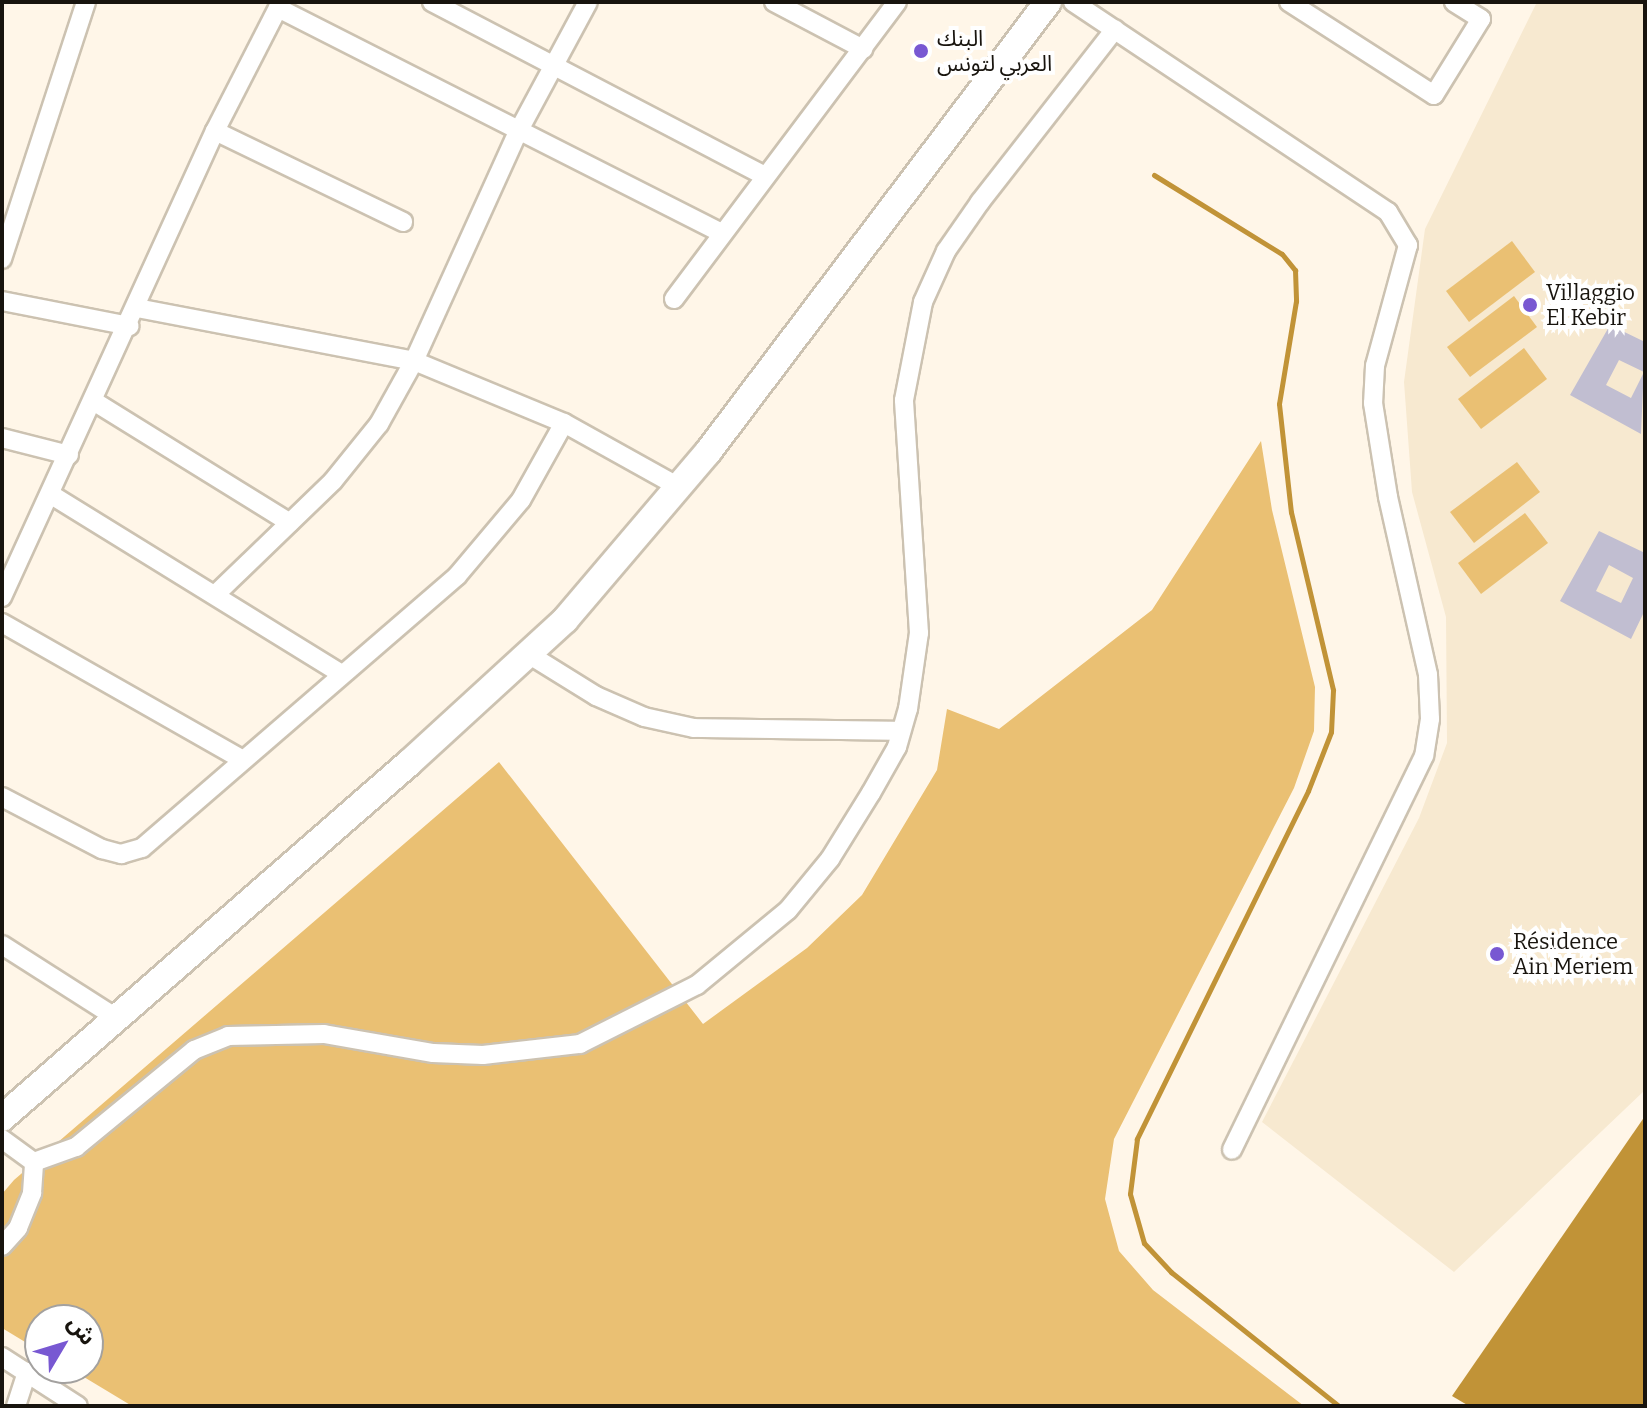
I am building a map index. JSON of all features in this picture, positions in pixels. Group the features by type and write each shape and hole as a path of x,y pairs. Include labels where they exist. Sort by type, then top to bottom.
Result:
{"main road":[{"path":"2,1118 530,655 679,487 1048,2"}],"street":[{"path":"2,259 86,2"},
{"path":"432,2 763,175"},
{"path":"217,593 362,450 414,361 519,130 588,2"},
{"path":"774,2 863,49"},
{"path":"674,299 763,175 897,2"},
{"path":"1073,2 1388,212 1408,245 1375,366 1373,403 1428,675 1430,719 1424,756 1232,1150"},
{"path":"1289,2 1434,95 1481,19 1454,2"},
{"path":"2,597 130,326 215,131 280,5 722,233"},
{"path":"34,1162 76,1147 194,1050 228,1036 324,1034 433,1053 483,1055 580,1044 631,1021 697,985 788,910 830,859 901,731 919,633 904,400 923,302 946,251 971,214 1115,29"},
{"path":"215,131 403,222"},
{"path":"2,301 130,326"},
{"path":"137,308 414,361 564,423 679,487"},
{"path":"95,402 290,523"},
{"path":"2,797 102,849 121,854 142,848 174,826 340,673 424,608 488,542 544,465 564,423"},
{"path":"2,438 69,455"},
{"path":"50,494 217,593 340,673"},
{"path":"2,623 243,760"},
{"path":"530,655 596,696 644,717 694,728 901,731"},
{"path":"6,952 118,1019"},
{"path":"2,1139 34,1162"},
{"path":"2,1246 23,1216 34,1162"},
{"path":"2,1357 24,1370"},
{"path":"16,1406 24,1381"},
{"path":"45,1384 78,1406"}],"shaded area":[{"path":"1537,2 1645,2 1645,1090 1454,1272 1262,1122 1419,818 1447,743 1446,617 1412,492 1404,382 1425,229"},
{"path":"1512,241 1535,272 1469,322 1446,291"},
{"path":"1514,296 1537,327 1470,377 1447,347"},
{"path":"1524,348 1547,379 1481,429 1458,399"},
{"path":"1261,441 1272,510 1315,687 1314,731 1294,788 1114,1139 1105,1199 1119,1251 1153,1290 1304,1406 132,1406 96,1384 104,1384 104,1304 24,1304 24,1341 2,1328 2,1194 14,1180 499,762 703,1024 807,948 862,895 937,770 947,709 999,729 1152,610"},
{"path":"1517,462 1540,492 1474,543 1450,512"},
{"path":"1525,513 1548,543 1481,594 1458,563"},
{"path":"1645,1116 1645,1406 1469,1406 1452,1396"}],"building":[{"path":"1610,325 1645,342 1644,372 1619,360 1606,385 1631,398 1644,373 1641,434 1570,395"},
{"path":"1599,531 1645,553 1645,610 1631,639 1560,601","holes":["1609,565 1633,578 1621,603 1596,591"]}],"waterway":[{"path":"1154,175 1282,254 1295,270 1296,301 1279,404 1291,512 1333,690 1331,732 1308,791 1137,1139 1130,1194 1144,1243 1171,1272 1339,1406"}],"place":[{"name":"البنك العربي لتونس","path":"921,51"},
{"name":"Villaggio El Kebir","path":"1530,305"},
{"name":"Résidence Ain Meriem","path":"1497,954"}]}
